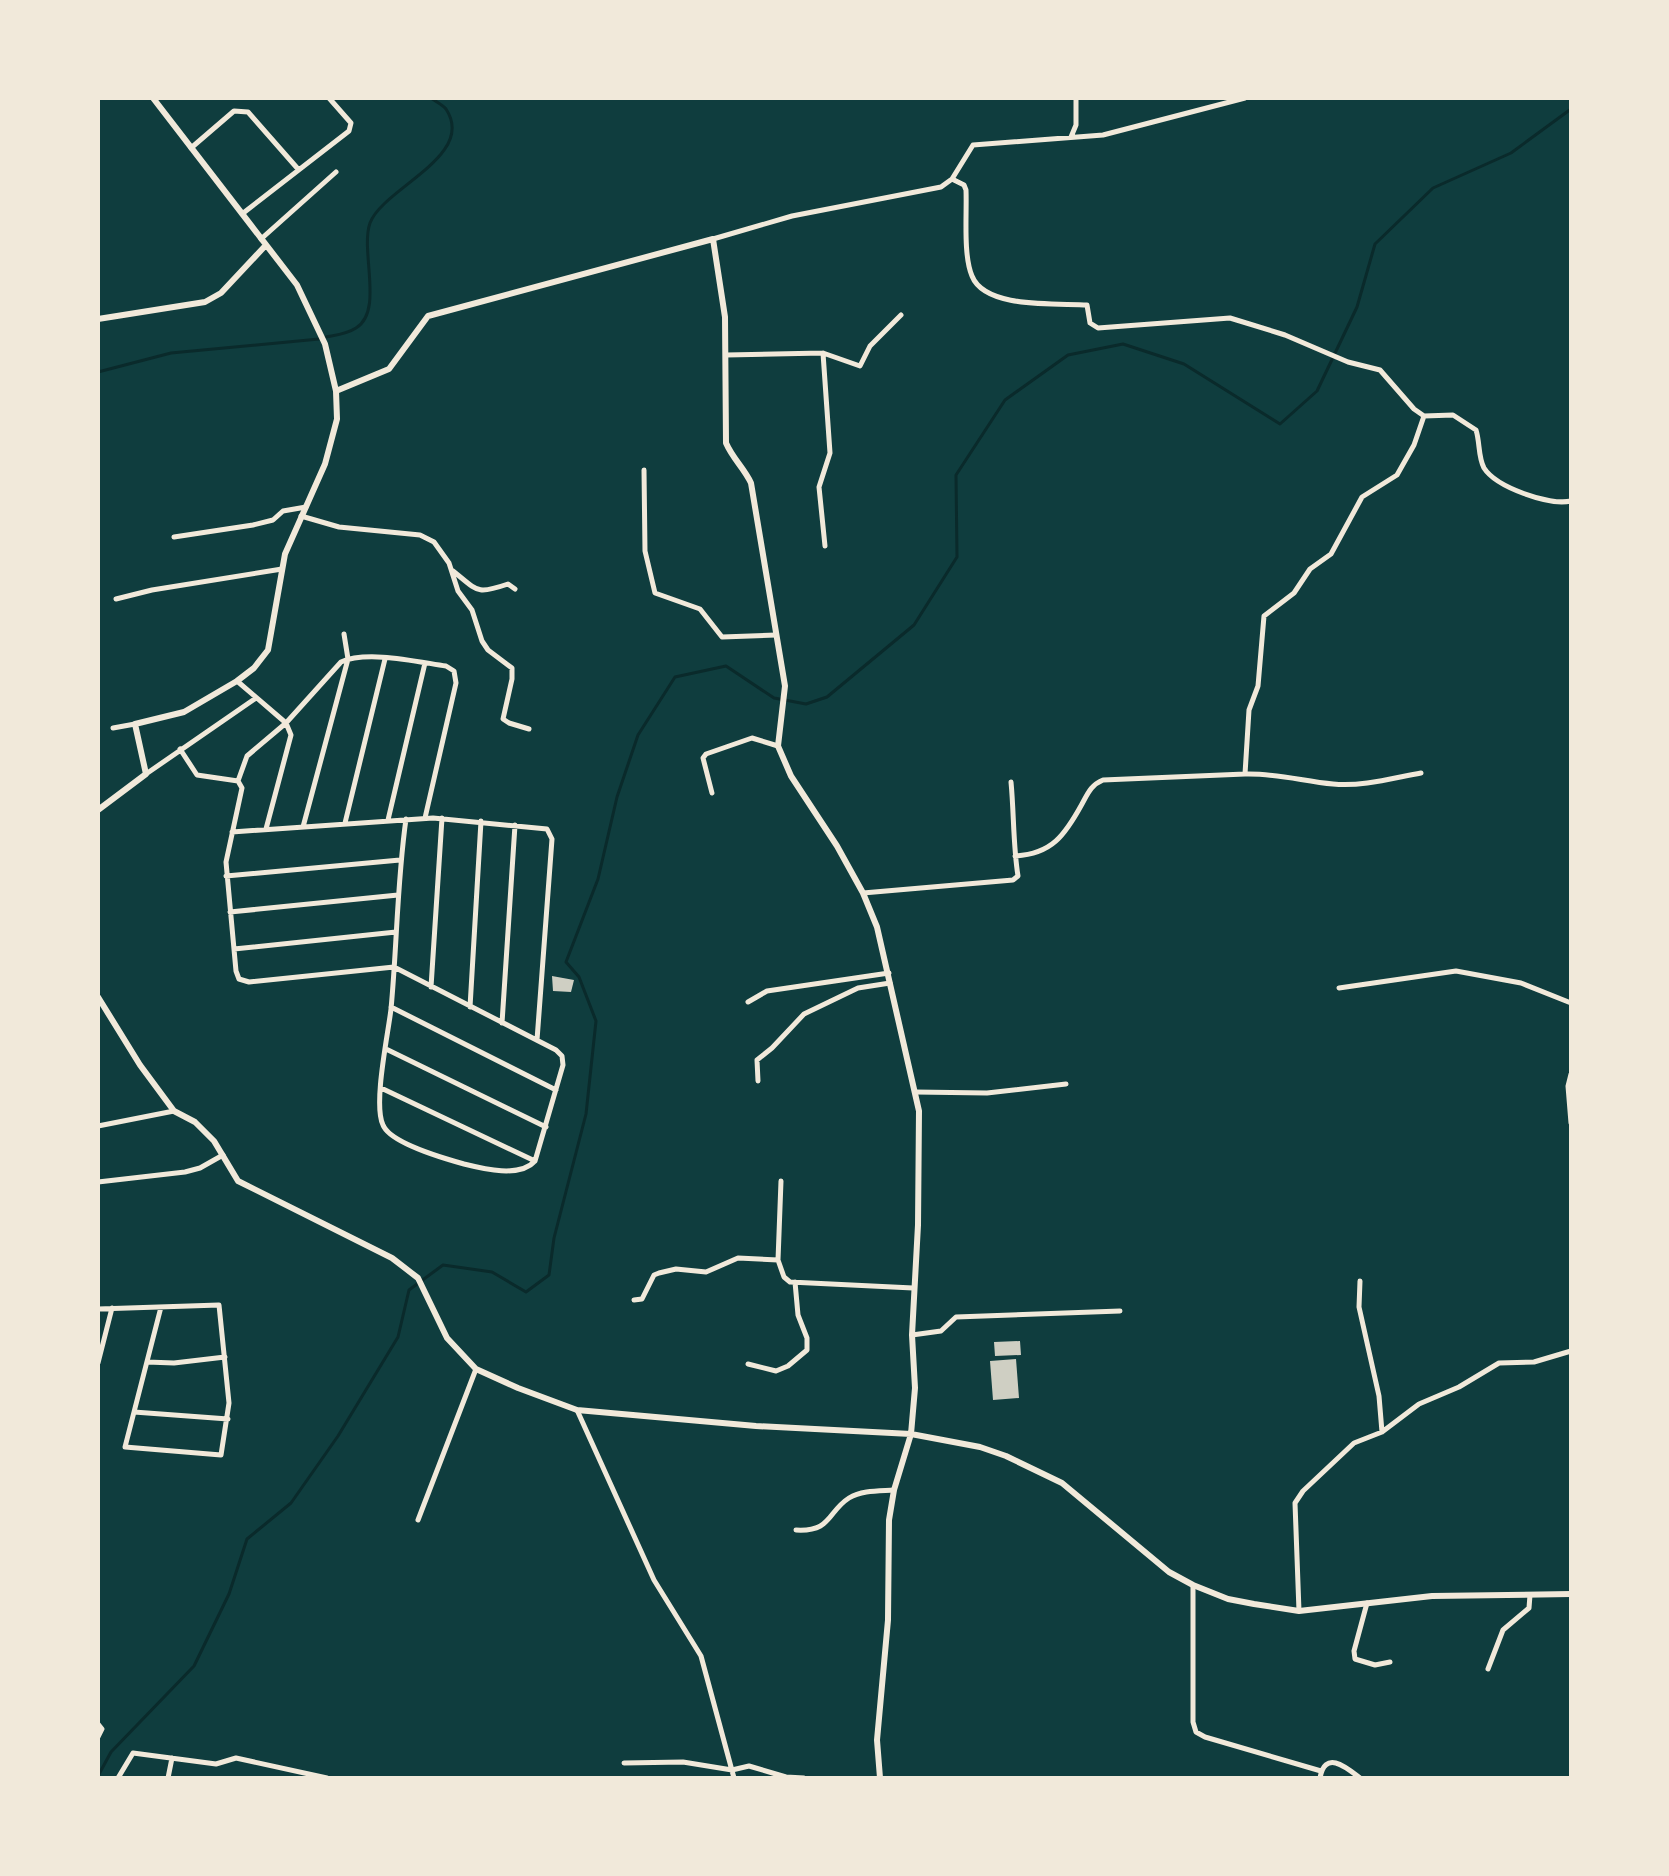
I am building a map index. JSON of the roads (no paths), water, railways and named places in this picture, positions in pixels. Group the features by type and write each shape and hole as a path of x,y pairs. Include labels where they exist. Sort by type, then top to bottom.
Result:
{"street":[{"path":"113,728 184,712 237,681 262,659 271,643 282,569 290,540 334,436 337,419 336,391 325,344 297,285 153,98"},
{"path":"242,214 351,128 351,123 329,98"},
{"path":"335,104 339,98"},
{"path":"1070,138 1076,125 1076,98"},
{"path":"336,391 389,369 428,316 792,216 936,189 952,179 973,145 1103,135 1245,98"},
{"path":"190,148 234,111 248,112 298,169"},
{"path":"98,319 205,302 221,293 264,242 336,172"},
{"path":"952,179 964,185 966,190 969,267 978,288 1003,300 1087,305 1090,323 1098,328 1230,318 1285,335 1339,358 1380,370 1424,416 1453,415 1476,430 1481,464 1500,481 1536,499 1571,501"},
{"path":"713,239 725,317 726,443 751,483 784,696 778,746 791,776 837,846 863,893 877,927 919,1111 921,1146 912,1335 915,1377 911,1434 894,1490 889,1520 888,1620 877,1740 880,1778"},
{"path":"726,355 823,353 860,366 870,346 901,315"},
{"path":"823,353 830,453 819,487 825,546"},
{"path":"1245,774 1249,710 1258,686 1264,616 1294,593 1310,569 1331,554 1362,497 1397,475 1414,445 1424,416"},
{"path":"644,470 645,551 655,593 700,609 722,637 776,635"},
{"path":"174,537 253,525 273,520 283,511 306,507"},
{"path":"301,516 339,527 420,535 434,542 452,570 458,591 472,610 482,641 488,650 512,668 503,719 529,729"},
{"path":"116,599 152,590 282,569"},
{"path":"452,570 479,591 486,592 508,584 515,589"},
{"path":"303,827 348,659 344,634"},
{"path":"406,819 400,860 394,967 391,1007 381,1088 380,1114 385,1130 447,1160 495,1169 526,1168 535,1161 546,1127 563,1065 562,1056 537,1040 394,967 249,982 237,975 226,876 242,788 238,781 247,756 286,723 327,675 348,659 425,663 454,671 456,683 425,818"},
{"path":"345,823 385,659"},
{"path":"388,820 425,663"},
{"path":"237,681 286,723 291,740 266,829"},
{"path":"98,810 256,698"},
{"path":"135,724 146,774"},
{"path":"712,793 703,758 706,754 752,738 778,746"},
{"path":"180,749 197,775 238,781"},
{"path":"1015,856 1034,855 1050,847 1076,814 1090,787 1103,780 1262,774 1334,784 1421,773"},
{"path":"863,893 1013,880 1018,876 1011,782"},
{"path":"232,832 425,818 545,827 552,839 537,1040"},
{"path":"431,987 442,818"},
{"path":"470,1007 481,821"},
{"path":"502,1023 515,825"},
{"path":"226,876 400,860"},
{"path":"230,912 398,895"},
{"path":"233,949 396,932"},
{"path":"1339,988 1456,971 1521,983 1571,1003"},
{"path":"748,1002 767,991 889,972"},
{"path":"758,1081 757,1060 804,1014 858,988 891,983"},
{"path":"98,997 140,1065 174,1111 195,1122 214,1141 238,1181 392,1258 418,1278 447,1338 476,1369 577,1410 756,1426 911,1434 980,1447 1062,1483 1169,1572 1228,1599 1299,1611 1432,1596 1571,1594"},
{"path":"391,1007 556,1090"},
{"path":"386,1049 546,1127"},
{"path":"1571,1074 1568,1086 1571,1123"},
{"path":"915,1092 987,1093 1066,1084"},
{"path":"381,1088 535,1161"},
{"path":"98,1126 174,1111"},
{"path":"98,1182 185,1172 200,1168 223,1155"},
{"path":"781,1181 778,1260 786,1281 913,1288"},
{"path":"634,1300 642,1299 654,1275 659,1273 676,1269 706,1272 738,1258 778,1260"},
{"path":"1360,1281 1359,1307 1379,1396 1382,1432"},
{"path":"748,1364 776,1371 788,1366 807,1350 807,1338 798,1315 795,1282"},
{"path":"98,1309 219,1305 228,1419 221,1455 125,1447 161,1307"},
{"path":"98,1363 112,1308"},
{"path":"912,1335 941,1331 956,1317 1120,1311"},
{"path":"1299,1611 1295,1503 1331,1462 1354,1443 1382,1432 1419,1404 1459,1387 1499,1363 1534,1362 1571,1351"},
{"path":"147,1362 174,1363 225,1357"},
{"path":"418,1520 476,1369"},
{"path":"577,1410 648,1568 701,1656 734,1778"},
{"path":"134,1412 228,1419"},
{"path":"796,1530 815,1529 831,1520 847,1499 857,1494 894,1490"},
{"path":"1193,1585 1193,1722 1196,1732 1321,1775 1329,1763 1334,1762 1344,1765 1360,1778"},
{"path":"1488,1669 1503,1630 1527,1611 1530,1595"},
{"path":"1367,1603 1354,1651 1355,1659 1375,1665 1390,1662"},
{"path":"98,1724 102,1729 98,1737"},
{"path":"118,1778 133,1753 216,1764 236,1758 327,1778"},
{"path":"168,1778 172,1758"},
{"path":"624,1763 683,1762 732,1770 749,1766 786,1777 804,1778"}],"waterway":[{"path":"326,337 356,328 369,308 368,235 370,223 378,210 439,156 449,142 452,126 446,109 431,98"},
{"path":"98,1776 111,1752 194,1666 229,1594 247,1539 291,1503 338,1436 398,1337 409,1290 443,1265 492,1272 526,1292 549,1275 554,1238 586,1114 596,1021 579,977 566,962 598,879 617,797 638,735 675,677 726,666 774,698 806,704 827,697 914,625 957,557 956,475 1005,400 1068,355 1123,344 1184,364 1280,424 1317,391 1357,307 1375,244 1433,188 1511,153 1571,109"},
{"path":"98,372 171,353 319,339"}]}
